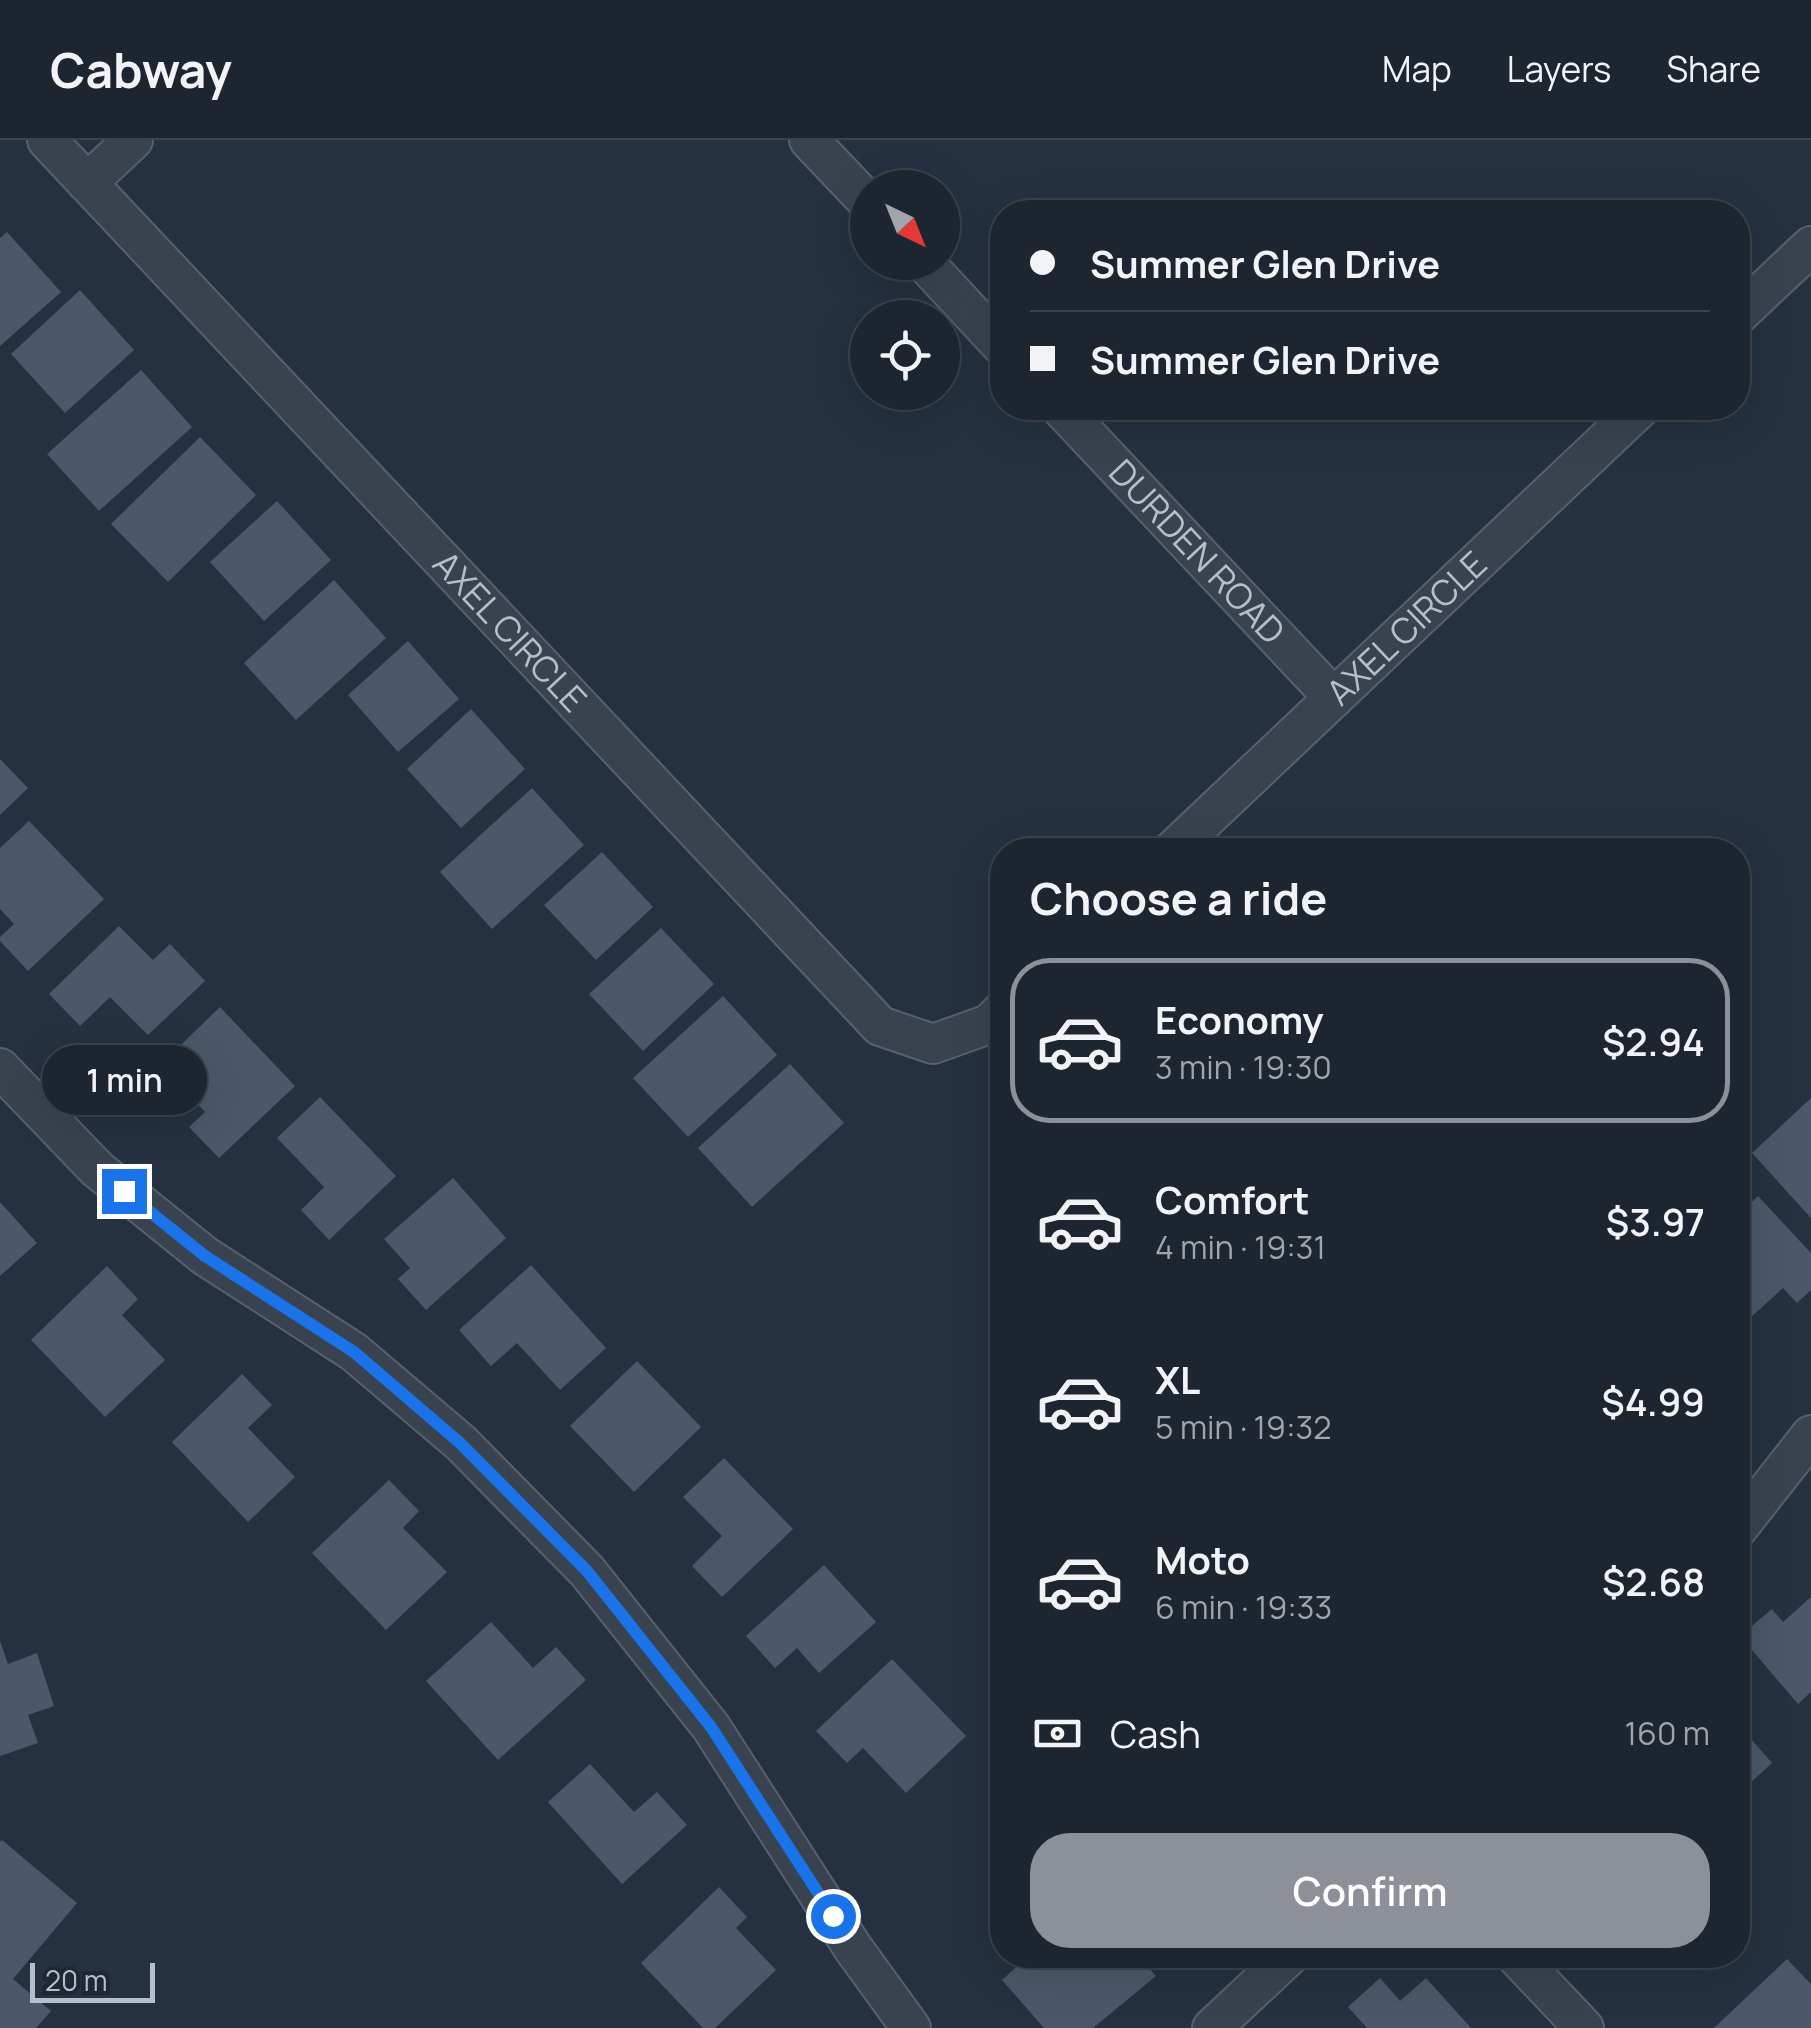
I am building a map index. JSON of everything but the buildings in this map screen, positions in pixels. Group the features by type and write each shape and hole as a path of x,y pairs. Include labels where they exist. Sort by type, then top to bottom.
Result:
{"street":[{"name":"AXEL CIRCLE","path":"46,140 880,1026 933,1044 990,1022"},
{"path":"87,183 134,140"},
{"path":"809,140 850,183"},
{"path":"1750,304 1811,246"},
{"path":"941,280 990,333"},
{"name":"DURDEN ROAD","path":"1072,420 1334,698"},
{"name":"AXEL CIRCLE","path":"1186,838 1627,420"},
{"path":"0,1068 97,1169 205,1256 354,1352 460,1443 587,1571 711,1727 853,1948 912,2028"},
{"path":"1750,1513 1811,1435"},
{"path":"1212,2028 1276,1968"},
{"path":"1527,1968 1584,2028"}],"route":[{"path":"124,1191 205,1256 354,1352 460,1443 587,1571 711,1727 833,1916"}]}
